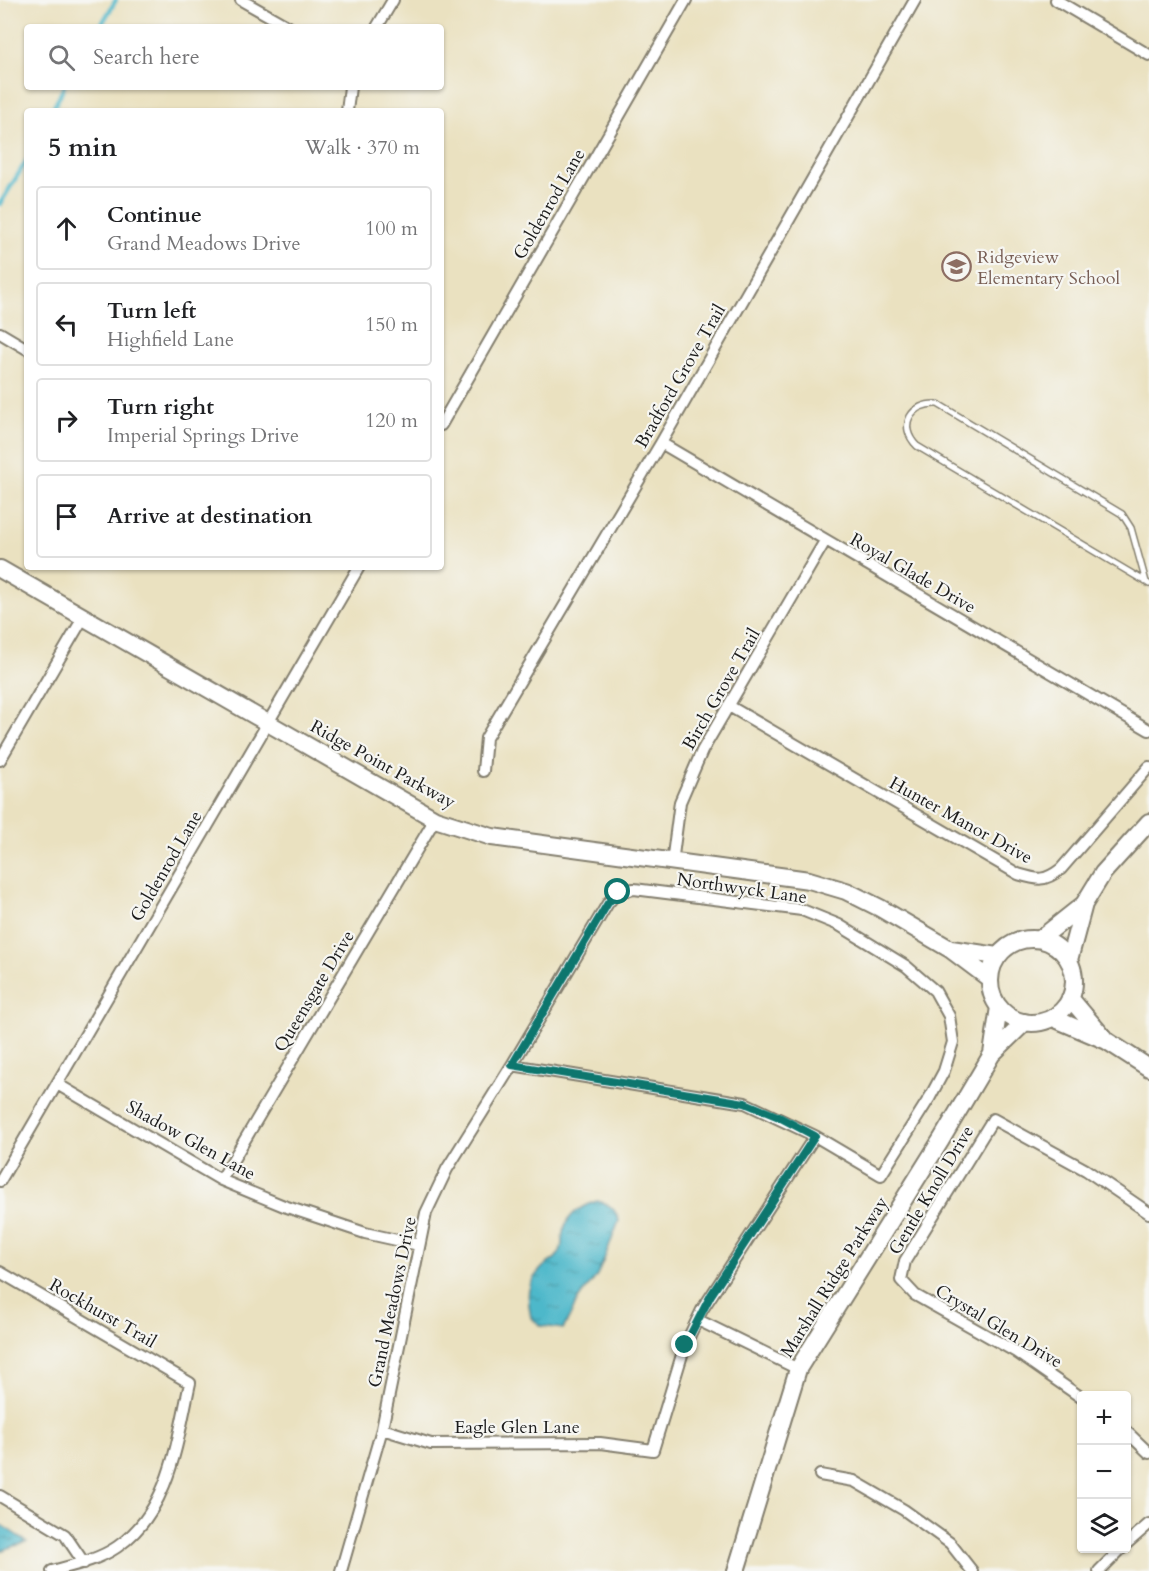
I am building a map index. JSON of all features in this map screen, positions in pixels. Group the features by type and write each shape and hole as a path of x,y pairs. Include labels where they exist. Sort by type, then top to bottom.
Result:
{"street":[{"path":"241,0 284,24"},
{"path":"379,24 393,0"},
{"name":"Goldenrod Lane","path":"444,420 686,0"},
{"name":"Bradford Grove Trail","path":"483,771 486,738 661,443 915,0"},
{"path":"1056,0 1149,55"},
{"path":"347,108 350,90"},
{"path":"0,333 24,347"},
{"name":"Royal Glade Drive","path":"661,443 1149,730"},
{"name":"Birch Grove Trail","path":"672,863 680,802 702,751 825,541"},
{"name":"Ridge Point Parkway","path":"0,569 435,819 492,837 809,880 846,891 950,949"},
{"name":"Goldenrod Lane","path":"0,1181 357,570"},
{"path":"0,760 83,618"},
{"name":"Hunter Manor Drive","path":"729,706 1018,874 1038,880 1051,877 1061,869 1149,767"},
{"name":"Queensgate Drive","path":"221,1180 435,819"},
{"path":"1069,960 1084,904 1103,873 1149,822"},
{"name":"Northwyck Lane","path":"608,903 618,892 634,889 802,910 839,925 906,966 935,991 949,1016 953,1042 944,1071 882,1175 815,1136"},
{"name":"Grand Meadows Drive","path":"341,1571 382,1429 426,1213 447,1169 608,903"},
{"path":"1040,939 1084,904"},
{"path":"1040,939 1059,949 1069,960 1074,978 1070,999 1063,1009 1053,1018 1025,1023 1006,1014 999,1007 992,994 991,971 998,956 1007,947 1019,940 1040,939"},
{"path":"950,949 998,956"},
{"path":"950,949 990,979"},
{"path":"1070,999 1107,1041"},
{"name":"Marshall Ridge Parkway","path":"992,1054 999,1007"},
{"path":"1053,1018 1107,1041 1149,1068"},
{"name":"Marshall Ridge Parkway","path":"736,1571 798,1369 992,1054 1025,1023"},
{"path":"512,1065 745,1103 779,1117 815,1136 711,1295 698,1320 798,1369"},
{"name":"Shadow Glen Lane","path":"57,1084 221,1180 284,1206 364,1233 418,1245"},
{"name":"Gentle Knoll Drive","path":"902,1280 905,1261 993,1119 1086,1170 1149,1214"},
{"name":"Rockhurst Trail","path":"0,1272 190,1383 172,1460 160,1495 144,1524 117,1548 84,1563"},
{"name":"Crystal Glen Drive","path":"902,1280 915,1295 1016,1352 1077,1395"},
{"name":"Eagle Glen Lane","path":"382,1429 431,1444 600,1443 653,1450 685,1345 698,1320"},
{"path":"1131,1436 1149,1453"},
{"path":"820,1474 854,1481 904,1510 950,1543 972,1571"},
{"path":"0,1496 65,1535 84,1563 52,1571"},
{"path":"1131,1540 1149,1524"},
{"path":"1099,1571 1117,1553"}],"lane":[{"path":"928,403 938,404 1122,514 1131,528 1147,583 917,446 910,439 908,430 913,413 919,406 928,403"}],"water":[{"path":"597,1201 611,1207 619,1221 601,1267 578,1300 563,1329 542,1326 531,1318 528,1297 530,1285 537,1273 560,1252 563,1231 569,1219 584,1206"},
{"path":"0,1524 27,1542 0,1551"}],"waterway":[{"path":"102,24 116,0"},
{"path":"54,108 62,90"},
{"path":"0,204 24,165"}],"place":[{"name":"Ridgeview Elementary School","path":"956,267"}],"route":[{"path":"618,892 608,903 512,1065 745,1103 779,1117 815,1136 711,1295 685,1345"}]}
